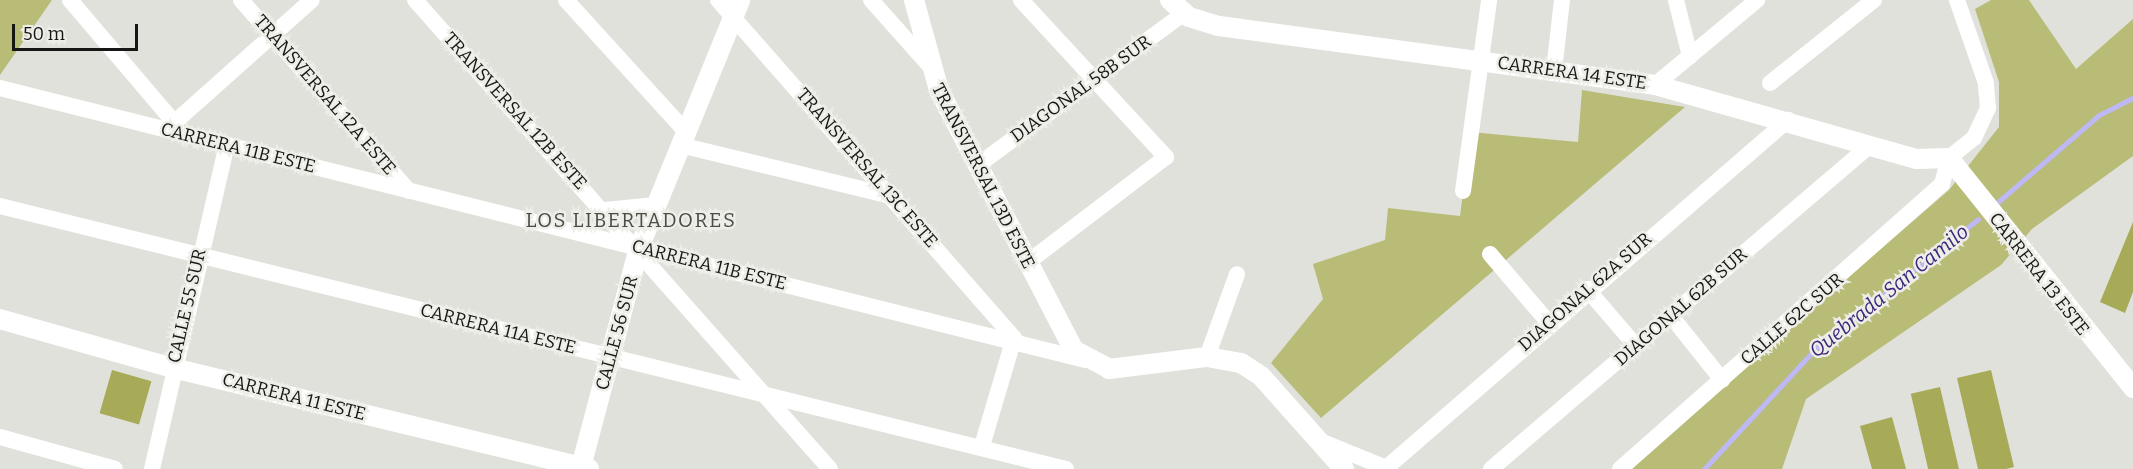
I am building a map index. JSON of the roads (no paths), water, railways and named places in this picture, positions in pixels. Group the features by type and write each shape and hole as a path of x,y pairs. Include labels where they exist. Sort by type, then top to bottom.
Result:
{"street":[{"path":"70,0 170,126 312,0"},
{"name":"TRANSVERSAL 12A ESTE","path":"241,0 409,191"},
{"name":"TRANSVERSAL 12B ESTE","path":"415,0 639,248 830,469"},
{"path":"566,0 683,138 895,197"},
{"name":"TRANSVERSAL 13C ESTE","path":"718,0 737,9 1014,338"},
{"name":"TRANSVERSAL 13D ESTE","path":"871,0 928,64 1065,339 1085,360"},
{"path":"914,0 928,64"},
{"path":"1022,0 1093,81 1166,157 1027,263"},
{"path":"1464,191 1489,0"},
{"path":"1554,70 1562,0"},
{"path":"1676,0 1690,56"},
{"path":"1655,85 1757,0"},
{"path":"1770,83 1874,0"},
{"path":"1948,158 1974,138 1988,108 1986,83 1957,0"},
{"name":"CALLE 56 SUR","path":"584,468 610,356 639,248 737,9"},
{"name":"DIAGONAL 58B SUR","path":"978,165 1093,81 1181,10"},
{"name":"CARRERA 14 ESTE","path":"1181,10 1219,26 1655,85 1788,120 1927,161 1948,158"},
{"name":"CARRERA 11B ESTE","path":"0,88 170,126 227,145 639,248 1014,338 1085,360 1126,369 1207,357 1251,368 1344,469"},
{"name":"DIAGONAL 62A SUR","path":"1387,468 1548,322 1788,120"},
{"name":"CALLE 55 SUR","path":"152,469 198,255 227,145"},
{"name":"DIAGONAL 62B SUR","path":"1491,469 1869,145"},
{"name":"CALLE 62C SUR","path":"1620,469 1925,204 1942,183 1948,158"},
{"name":"CARRERA 13 ESTE","path":"1948,158 2133,388"},
{"path":"605,210 656,205"},
{"name":"CARRERA 11A ESTE","path":"0,206 982,446 1066,469"},
{"path":"1490,254 1548,322"},
{"path":"1207,357 1237,274"},
{"path":"1587,289 1636,346"},
{"path":"1671,316 1722,380"},
{"name":"CARRERA 11 ESTE","path":"0,319 173,368 584,468"},
{"path":"982,446 1014,338"},
{"path":"0,437 115,469"},
{"path":"1318,441 1387,468"}],"waterway":[{"name":"Quebrada San Camilo","path":"1999,201 2099,115 2133,98"},
{"name":"Quebrada San Camilo","path":"1704,469 1816,348 1978,219"}],"district":[{"name":"LOS LIBERTADORES","path":"631,220"}]}
